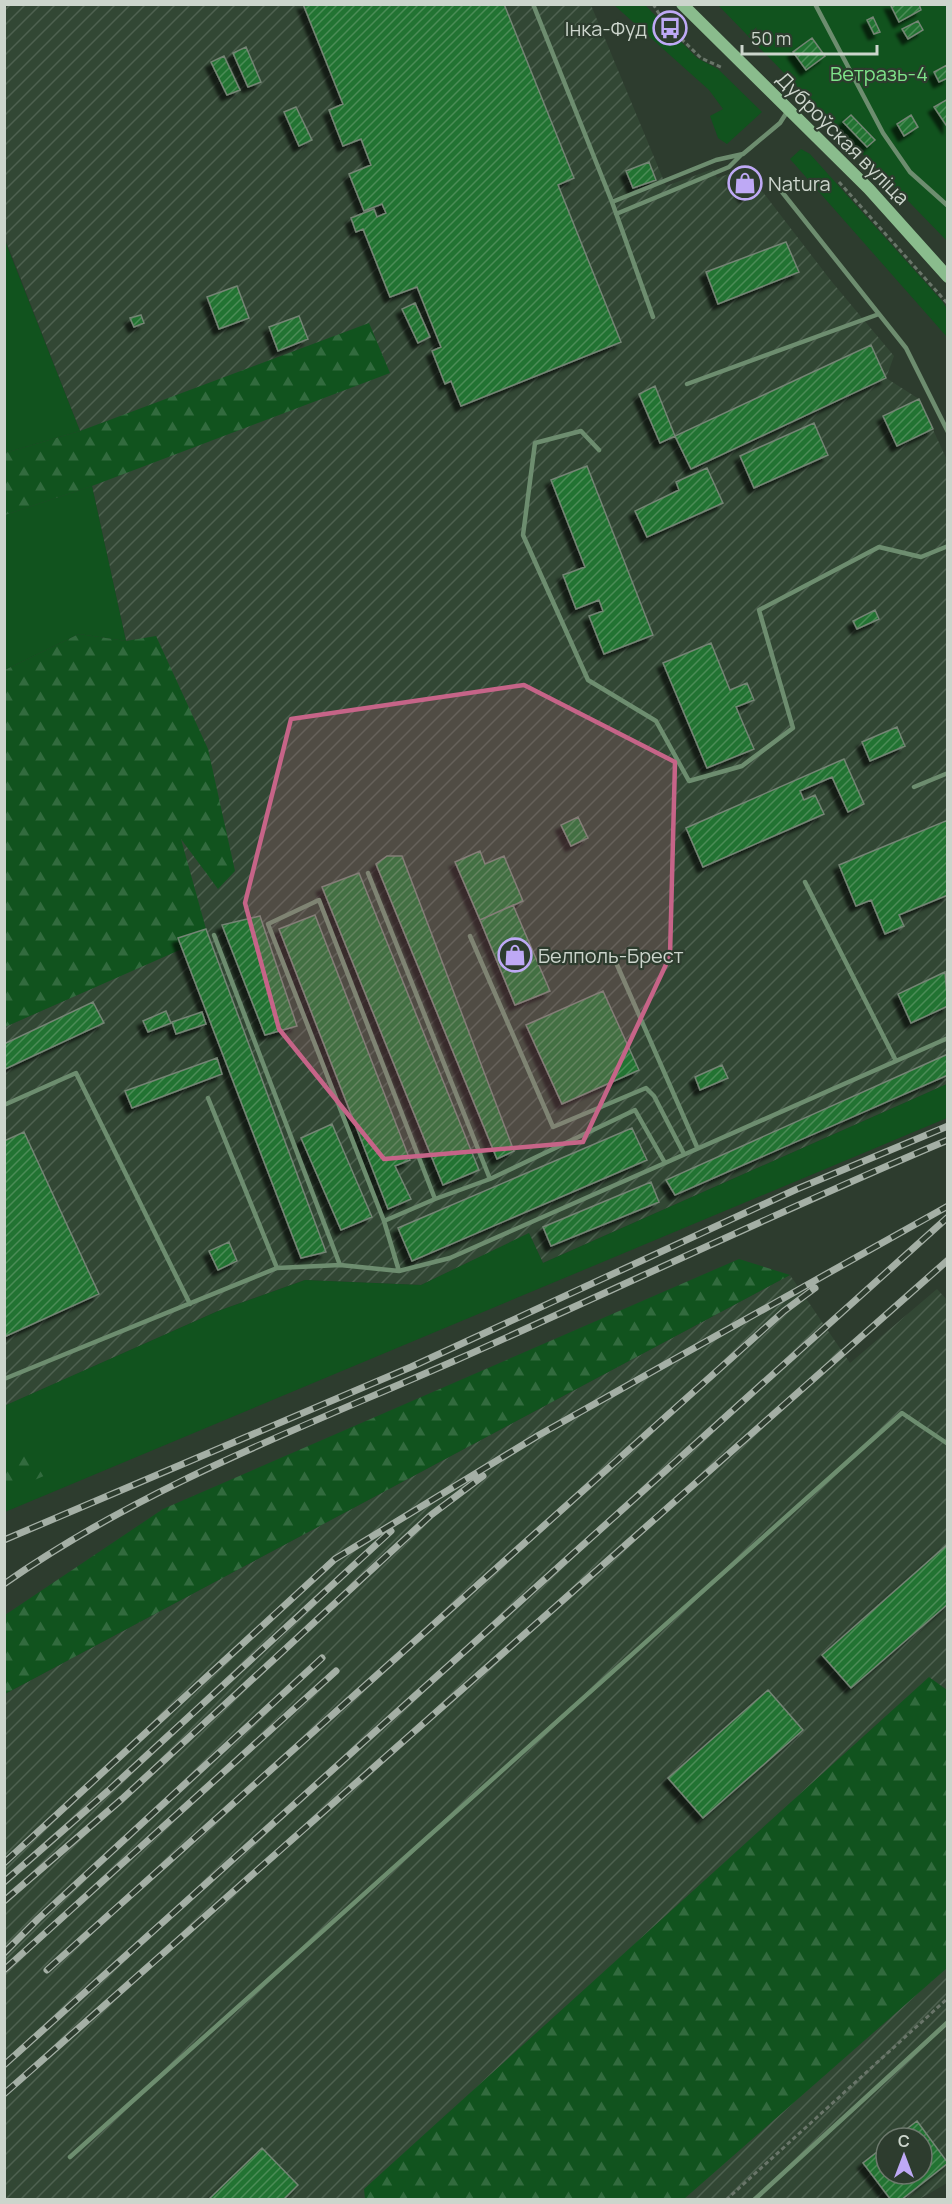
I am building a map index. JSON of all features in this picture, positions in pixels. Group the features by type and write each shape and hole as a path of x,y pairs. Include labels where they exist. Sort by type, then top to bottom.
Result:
{"main road":[{"name":"Дуброўская вуліца","path":"682,4 869,189 948,277"}],"lane":[{"path":"533,4 612,202 653,317"},
{"path":"815,4 882,133 910,172 948,206"},
{"path":"616,214 729,167 780,123 788,109"},
{"path":"612,202 716,160 743,154"},
{"path":"778,187 906,348 948,432"},
{"path":"687,384 879,314"},
{"path":"599,450 581,431 535,443 523,535 588,680 656,721 689,781 742,766 793,728 759,610 879,547 921,557 948,546"},
{"path":"914,786 948,773"},
{"path":"368,873 490,1179"},
{"path":"805,882 896,1061"},
{"path":"399,1271 384,1221 268,924 319,900 435,1199"},
{"path":"214,935 340,1265"},
{"path":"470,936 553,1127 646,1088 654,1096 684,1154"},
{"path":"614,958 697,1148"},
{"path":"4,1379 277,1268 340,1265 399,1271 450,1258 948,1038"},
{"path":"4,1105 76,1073 190,1304"},
{"path":"208,1098 277,1268"},
{"path":"384,1221 490,1179 635,1110 665,1163"},
{"path":"70,2157 902,1413 948,1444"},
{"path":"754,2199 948,2022"}],"path":[{"path":"653,4 664,22 701,58 722,67 730,75"},
{"path":"836,180 948,304"},
{"path":"726,2199 948,1998"}],"highlighted area":[{"path":"524,685 675,762 670,956 583,1142 384,1159 279,1029 245,903 291,719"}],"shaded area":[{"path":"5,5 591,5 666,186 713,169 717,178 729,174 732,178 745,169 832,282 894,356 886,378 919,399 947,460 947,1084 543,1263 529,1234 421,1285 305,1280 218,1311 5,1406 5,1027 182,948 126,641 80,431 5,238"},
{"path":"790,1275 850,1363 937,1289 948,1301 947,2183 918,2200 5,2200 5,1694"}],"green space":[{"path":"614,5 645,5 697,58 718,69 762,112 727,144 718,138 710,116 723,109 709,90"},
{"name":"Ветразь-4","path":"718,5 947,5 947,241"},
{"path":"801,149 810,154 943,302 947,309 947,337 790,159"},
{"path":"4,238 80,431 5,453 4,453"},
{"path":"369,323 390,373 92,486 5,515 5,453 80,431"},
{"path":"92,486 126,641 79,634 5,670 5,515"},
{"path":"79,634 126,641 156,636 208,749 235,871 218,889 181,839 206,929 178,938 182,949 5,1027 5,670"},
{"path":"947,1084 947,1118 5,1512 4,1406 218,1311 305,1280 421,1285 529,1233 543,1263"},
{"path":"739,1259 790,1275 5,1694 5,1615 163,1509"},
{"path":"4,1452 44,1454 46,1475 5,1493"},
{"path":"929,1677 947,1690 947,1968 684,2199 365,2199 364,2189"}],"building":[{"path":"303,4 504,4 574,178 558,185 621,342 461,406 451,381 445,384 432,351 441,347 417,287 390,297 363,229 356,232 351,218 374,209 377,217 386,213 382,204 364,211 349,174 371,165 361,139 343,146 329,110 343,104"},
{"path":"890,4 919,4 921,10 899,22"},
{"path":"873,17 880,32 874,34 867,20"},
{"path":"918,21 923,30 908,39 902,29"},
{"path":"812,38 825,56 806,70 793,52"},
{"path":"246,47 261,82 248,87 233,53"},
{"path":"224,56 240,90 227,95 211,62"},
{"path":"947,65 948,78 939,82 934,72"},
{"path":"948,99 948,128 934,107"},
{"path":"296,107 312,140 299,146 284,112"},
{"path":"851,115 875,140 867,147 843,122"},
{"path":"911,115 918,127 904,136 897,124"},
{"path":"649,162 656,180 633,188 626,171"},
{"name":"Natura","path":"745,169 758,188 745,197 732,178"},
{"path":"786,242 799,272 718,304 706,272"},
{"path":"237,286 249,318 219,329 207,297"},
{"path":"415,303 430,337 418,343 402,309"},
{"path":"141,315 144,323 134,327 130,318"},
{"path":"299,316 308,339 278,351 269,327"},
{"path":"871,345 886,378 691,469 675,436"},
{"path":"655,386 675,436 660,443 639,394"},
{"path":"919,399 933,429 897,446 883,416"},
{"path":"814,423 828,455 754,488 740,456"},
{"path":"587,466 653,635 604,654 589,616 603,611 599,600 576,609 563,575 585,567 551,480"},
{"path":"707,468 723,503 647,537 635,511 679,490 676,482"},
{"path":"875,610 879,619 857,629 853,621"},
{"path":"711,643 730,690 747,683 754,700 736,707 754,749 707,768 663,663"},
{"path":"897,727 905,746 870,761 862,742"},
{"path":"844,759 864,804 848,812 832,777 800,791 804,800 815,795 824,814 703,867 686,828"},
{"path":"578,817 588,838 571,846 561,825"},
{"path":"948,820 948,895 899,915 904,926 885,934 871,900 856,906 839,865"},
{"path":"480,851 485,864 504,856 523,901 480,920 455,862"},
{"path":"387,856 402,856 514,1151 497,1159 376,864"},
{"path":"359,873 479,1170 443,1185 322,887"},
{"name":"Белполь-Брест","path":"513,905 550,991 515,1005 480,920"},
{"path":"315,915 410,1160 395,1166 411,1199 388,1209 279,929"},
{"path":"260,916 297,1026 265,1035 222,925"},
{"path":"206,929 326,1252 301,1258 178,938"},
{"path":"945,972 948,1006 911,1023 898,994"},
{"path":"603,991 639,1070 562,1104 526,1025"},
{"path":"93,1002 104,1023 5,1069 4,1044"},
{"path":"166,1011 171,1023 148,1032 143,1021"},
{"path":"202,1012 206,1024 176,1034 172,1022"},
{"path":"948,1054 948,1075 675,1195 666,1180"},
{"path":"217,1058 222,1074 132,1108 125,1091"},
{"path":"722,1065 728,1078 700,1090 695,1077"},
{"path":"332,1124 372,1217 341,1230 301,1138"},
{"path":"632,1128 647,1160 412,1261 398,1228"},
{"path":"24,1132 99,1294 4,1337 4,1141"},
{"path":"651,1182 659,1202 551,1246 543,1227"},
{"path":"229,1242 237,1261 218,1270 209,1251"},
{"path":"948,1544 948,1604 851,1688 822,1655"},
{"path":"768,1690 803,1730 703,1818 668,1778"},
{"path":"917,2121 921,2126 911,2126"},
{"path":"934,2144 948,2163 934,2174"},
{"path":"262,2148 298,2185 283,2200 208,2200"},
{"path":"874,2154 874,2178 863,2163"},
{"path":"880,2186 919,2186 901,2200 891,2200"}],"railway":[{"path":"4,1540 411,1367 797,1189 948,1126"},
{"path":"4,1584 57,1549 111,1518 223,1461 454,1361 948,1140"},
{"path":"4,1863 335,1559 539,1435 948,1206"},
{"path":"4,2065 948,1217"},
{"path":"4,2094 948,1260"},
{"path":"47,1970 784,1311 815,1288"},
{"path":"4,1901 122,1799 431,1515 483,1476"},
{"path":"4,1882 108,1791 391,1531"},
{"path":"4,1953 38,1919 322,1658"},
{"path":"4,1970 336,1671"}],"place":[{"name":"Інка-Фуд","path":"670,28"},
{"name":"Natura","path":"745,183"},
{"name":"Белполь-Брест","path":"515,955"}]}
